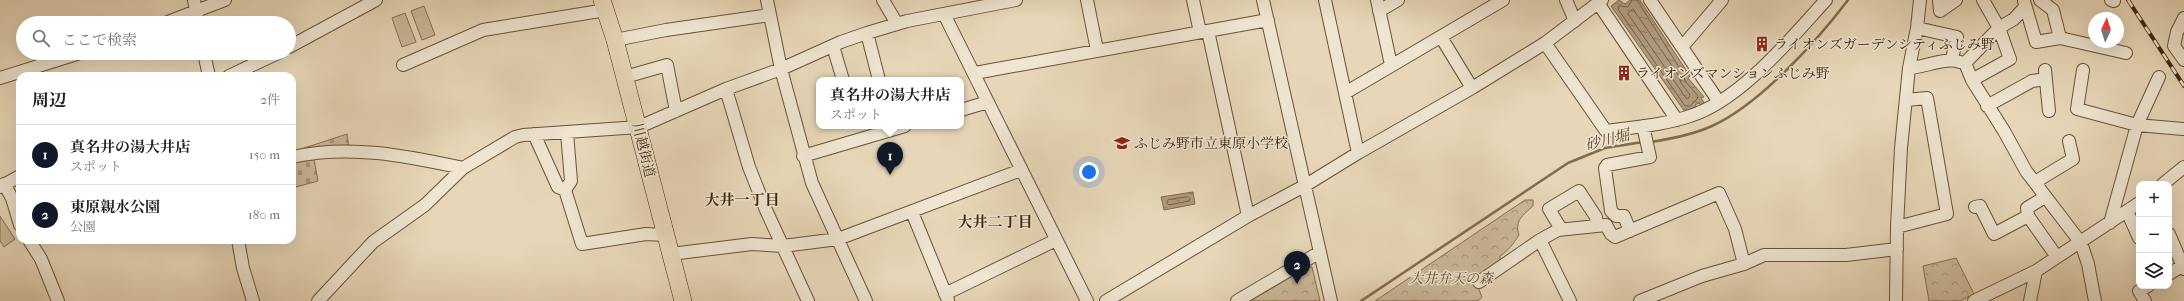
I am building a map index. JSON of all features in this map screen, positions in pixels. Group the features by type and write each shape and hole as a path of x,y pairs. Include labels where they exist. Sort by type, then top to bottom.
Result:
{"highway":[{"name":"川越街道","path":"604,5 639,127 665,235 683,301"}],"street":[{"path":"185,16 225,0"},
{"path":"296,43 376,0"},
{"path":"768,0 781,69 803,156 812,183 866,301"},
{"path":"883,0 896,24"},
{"path":"318,301 373,242 424,205 462,168 515,137 534,134 568,133 639,127 726,89 781,69 867,33 896,24 1000,1 1016,0"},
{"path":"1086,0 1097,50"},
{"path":"1193,0 1204,31 1248,216"},
{"path":"1263,0 1332,301"},
{"path":"1325,0 1358,153"},
{"path":"1391,65 1378,6 1398,0"},
{"path":"1345,93 1503,0"},
{"path":"1566,0 1575,21"},
{"path":"1650,0 1719,102"},
{"path":"1682,47 1722,0"},
{"path":"1545,43 1604,131 1644,129 1691,116 1719,102 1751,78 1826,0"},
{"path":"1896,301 1900,148 1909,68 1917,28 1920,0"},
{"path":"1939,0 1940,11 1956,0"},
{"path":"1972,80 2010,59 1999,28 1982,0"},
{"path":"2040,0 2053,10 2060,38"},
{"path":"1106,301 1248,216 1306,185 1358,153 1472,88 1545,43 1600,1 1677,120"},
{"path":"1965,63 1999,28 2014,19 2025,3"},
{"path":"2025,3 2036,42 2060,38 2126,53"},
{"path":"403,65 483,30 604,5"},
{"path":"944,14 975,73 1021,170 1087,301"},
{"path":"615,40 666,30 770,15"},
{"path":"2184,18 2177,32 2174,46 2184,60"},
{"path":"975,73 1268,20"},
{"path":"1917,28 1957,37 1952,59"},
{"path":"867,33 878,77"},
{"path":"1441,37 1472,88"},
{"path":"833,46 842,77"},
{"path":"1909,68 1924,67 1952,59 1965,63"},
{"path":"19,72 58,60"},
{"path":"205,60 207,72"},
{"path":"238,72 263,60"},
{"path":"1965,63 1972,80 2004,131 2026,171 2081,242 2088,264 2094,301"},
{"path":"625,77 666,65 676,111"},
{"path":"2083,70 2077,109 2137,125 2183,129"},
{"path":"0,78 16,73"},
{"path":"1987,106 2045,74 2049,111"},
{"path":"2110,223 2111,213 2137,125 2159,77"},
{"path":"726,89 749,167 766,210 808,301"},
{"path":"1897,227 1947,214 1927,98 1906,100"},
{"path":"964,109 988,102"},
{"path":"803,156 895,129"},
{"path":"1630,231 1624,216 1616,216 1611,211 1605,168 1607,165 1650,156 1644,129"},
{"path":"565,190 571,181 568,133"},
{"path":"534,134 558,187 565,190 582,244 646,234 665,235"},
{"path":"2036,182 2074,159 2069,141"},
{"path":"296,156 351,150 405,156 462,168"},
{"path":"2167,181 2184,167"},
{"path":"670,254 752,244 783,246 838,239 1021,170"},
{"path":"16,178 2,186 12,198 16,212"},
{"path":"1561,229 1549,209 1579,191 1596,217 1597,225"},
{"path":"1479,282 1540,240 1561,229 1606,225 1610,234 1615,237 1719,193 1735,229 1744,264"},
{"path":"2045,197 2027,208 2028,216 2057,257"},
{"path":"1974,301 2036,271 2136,205"},
{"path":"1976,207 1980,206 1994,234 2028,216"},
{"path":"2128,211 2136,231"},
{"path":"912,212 947,297 1056,240"},
{"path":"1540,240 1570,301"},
{"path":"2172,241 2183,268 2172,273"},
{"path":"32,244 41,259 58,301"},
{"path":"239,244 243,268 253,301"},
{"path":"1640,301 1702,276 1744,264 1764,255 1846,255 1897,249"},
{"path":"1237,301 1320,252"},
{"path":"2030,301 2036,271"},
{"path":"2143,289 2139,291 2145,301"}],"green space":[{"path":"424,6 435,35 422,40 411,11"},
{"path":"405,13 416,42 402,47 392,18"},
{"path":"347,134 349,148 296,151"},
{"path":"313,154 318,181 296,187 296,157"},
{"name":"大井弁天の森","path":"1525,200 1533,200 1533,206 1520,219 1518,226 1519,235 1511,247 1500,256 1500,262 1475,280 1482,297 1478,301 1375,301"},
{"path":"0,216 15,239 4,247 0,241"},
{"path":"1956,258 1974,294 1960,301 1929,301 1923,266"},
{"path":"1307,267 1312,267 1320,301 1250,301"}],"water":[{"path":"1619,0 1625,4 1630,0 1640,0 1690,76 1688,78 1704,97 1701,98 1705,104 1701,106 1699,103 1695,105 1696,108 1685,112 1611,6"},
{"path":"1193,192 1195,204 1164,210 1161,197"}],"waterway":[{"name":"砂川堀","path":"1650,142 1666,140 1697,132 1730,116 1749,103 1768,88 1804,52 1848,0"},
{"name":"砂川堀","path":"1361,301 1568,163 1605,148 1643,142"}],"railway":[{"path":"2128,0 2184,86"}],"place":[{"name":"ライオンズガーデンシティふじみ野","path":"1762,44"},
{"name":"ライオンズマンションふじみ野","path":"1624,73"},
{"name":"ふじみ野市立東原小学校","path":"1122,143"},
{"name":"真名井の湯大井店","path":"890,175"},
{"name":"東原親水公園","path":"1297,284"}],"district":[{"name":"大井一丁目","path":"742,200"},
{"name":"大井二丁目","path":"995,222"}]}
